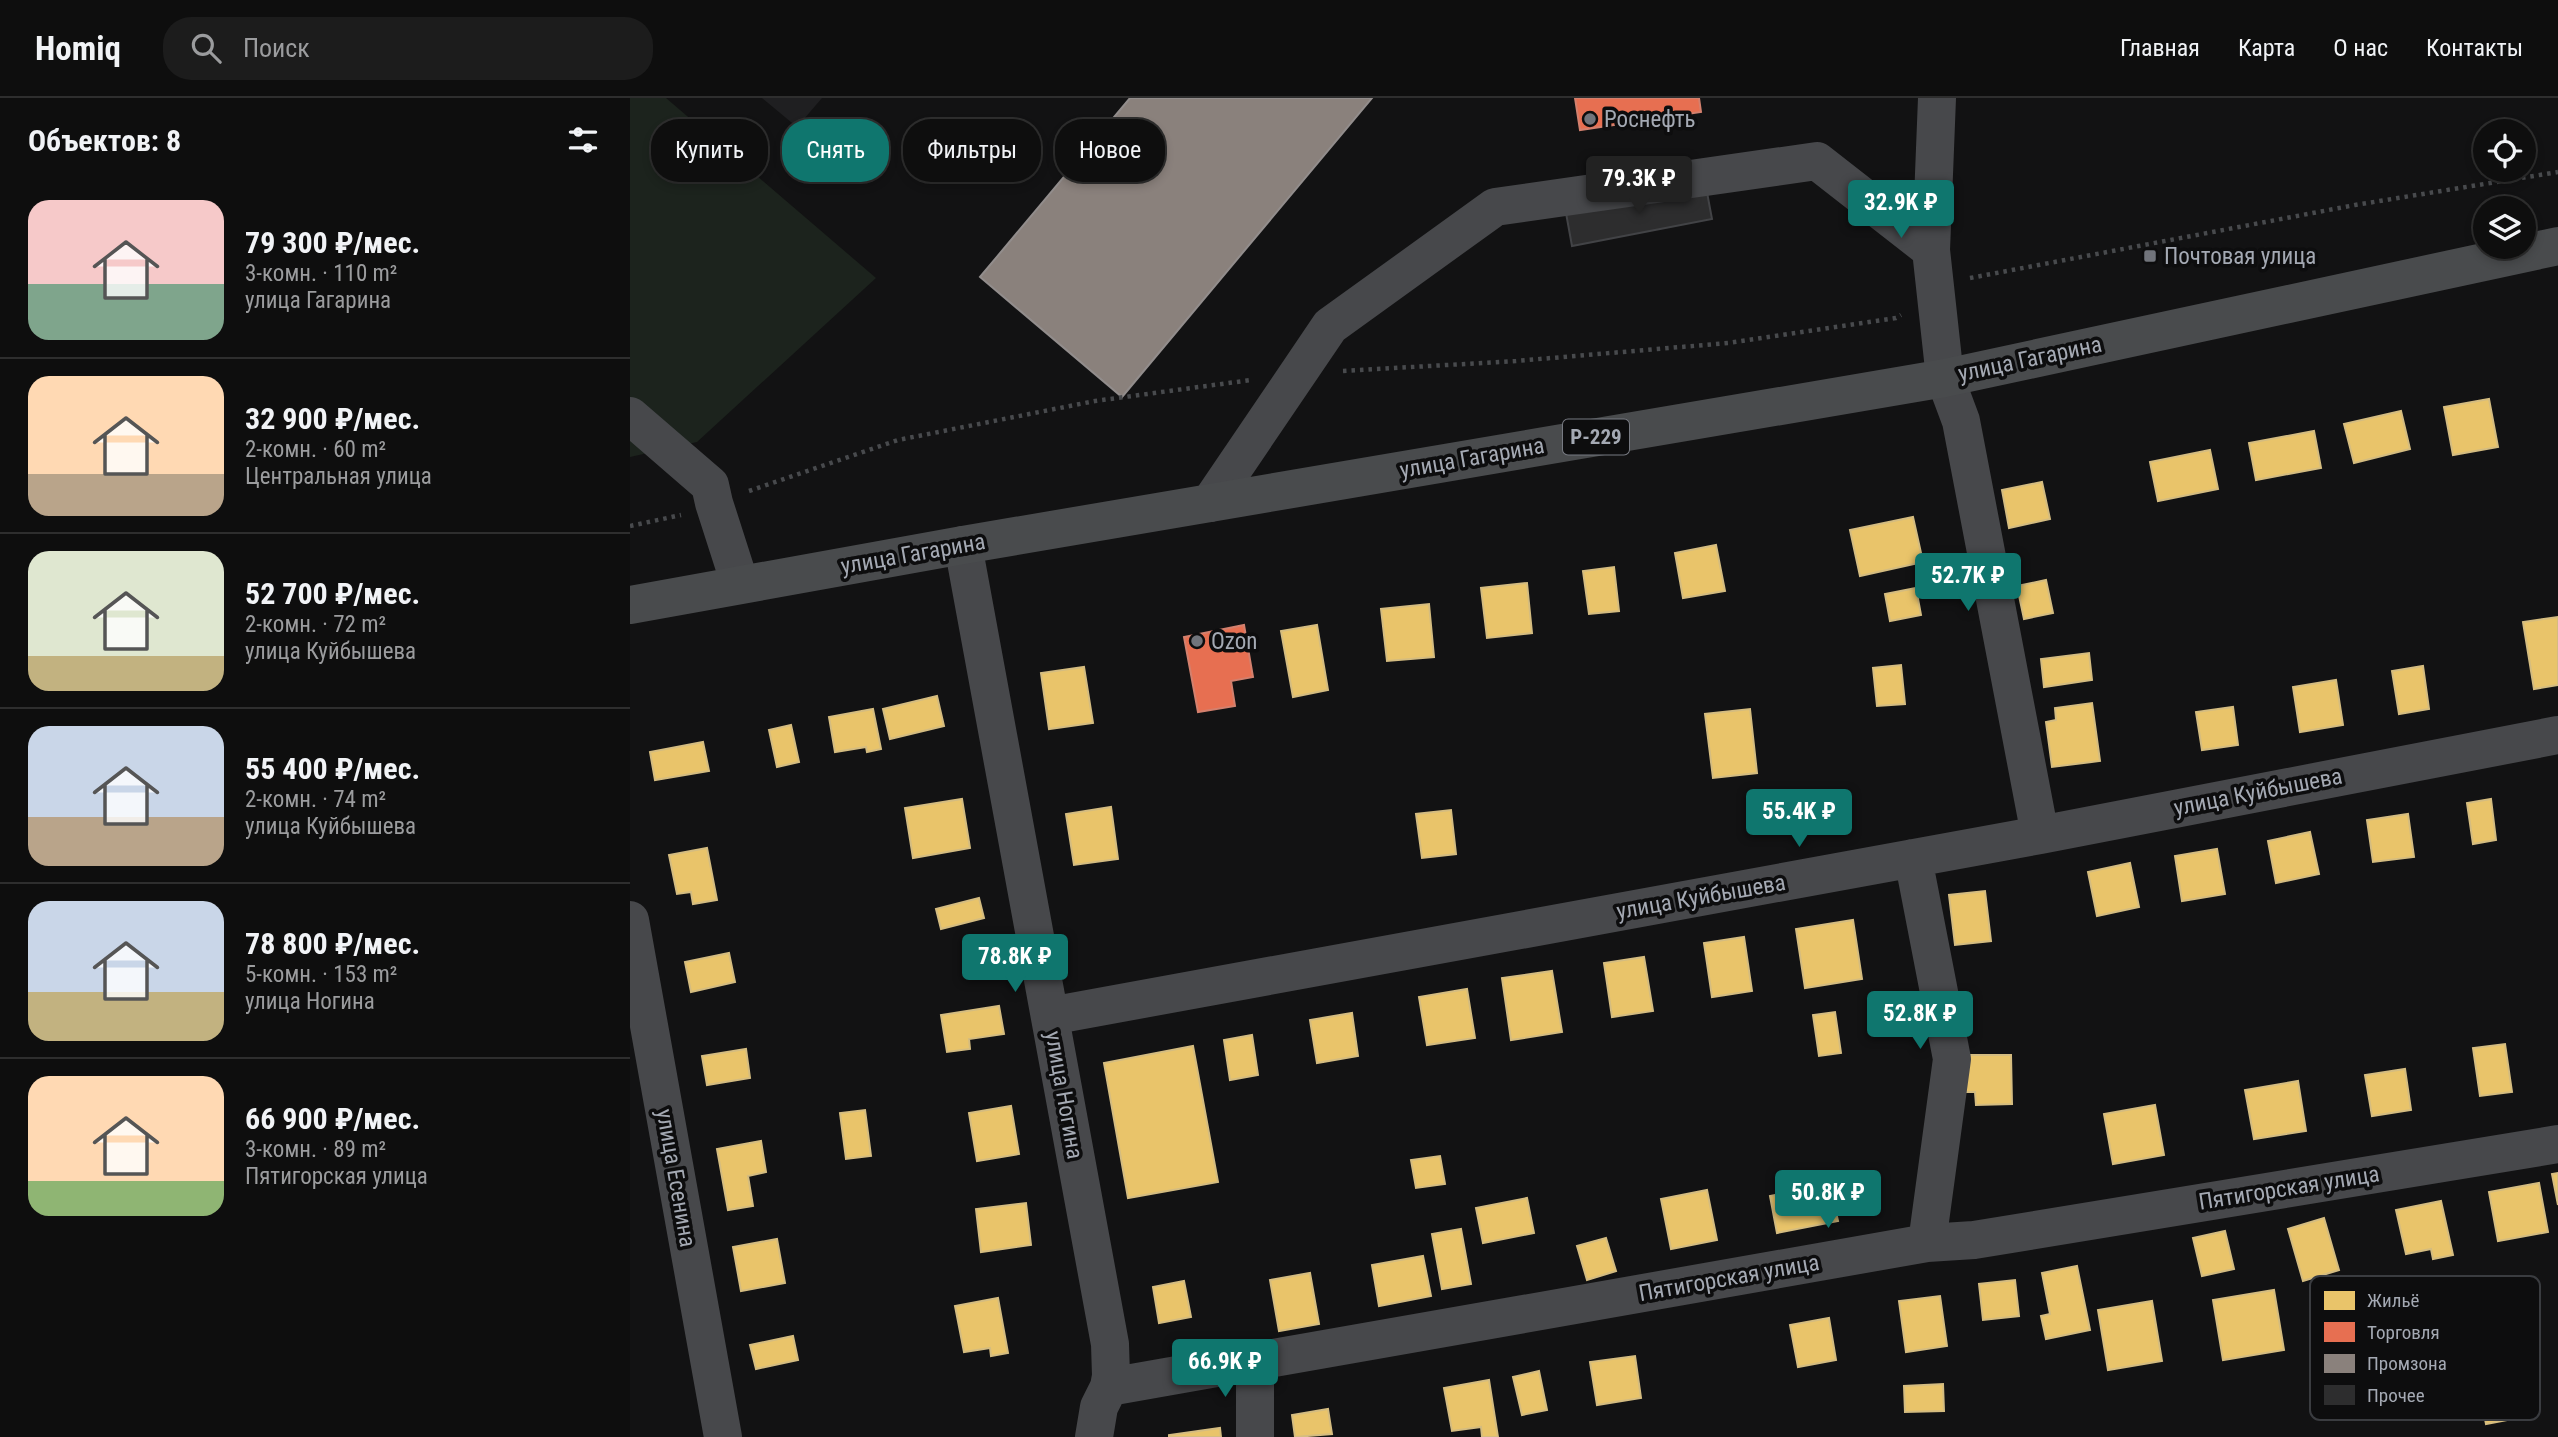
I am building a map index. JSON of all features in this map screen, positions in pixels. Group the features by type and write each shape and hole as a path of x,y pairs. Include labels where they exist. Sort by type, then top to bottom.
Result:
{"main road":[{"name":"улица Гагарина","path":"630,605 963,545 1945,378 2558,246"}],"street":[{"path":"1937,98 1931,250 1945,378 1961,421 2040,835"},
{"path":"1210,503 1330,326 1495,208 1816,161 1931,250"},
{"path":"630,416 710,485 740,584"},
{"name":"улица Ногина","path":"963,545 1110,1344 1112,1362 1109,1387 1099,1407 1094,1437"},
{"name":"улица Куйбышева","path":"1050,1016 2040,835 2558,735"},
{"path":"1913,858 1952,1059 1927,1243"},
{"name":"улица Есенина","path":"630,920 723,1437"},
{"name":"Пятигорская улица","path":"1109,1387 1927,1243 1974,1240 2558,1144"},
{"path":"1255,1361 1255,1437"}],"path":[{"path":"630,526 669,519 898,440 1095,401 1298,373 1516,361 1728,343 1896,318 1955,281 1968,278 2355,205 2558,172"}],"shaded area":[{"path":"630,98 666,98 690,119 651,119 651,182 764,182 876,278 697,442 630,457"},
{"path":"762,98 822,98 804,119 787,119"}],"building: Жильё":[{"path":"2489,399 2498,447 2453,455 2444,407"},
{"path":"2401,411 2410,449 2354,463 2344,424"},
{"path":"2314,431 2321,468 2256,480 2249,443"},
{"path":"2210,450 2218,489 2158,501 2150,462"},
{"path":"2042,482 2050,519 2009,528 2002,490"},
{"path":"1913,517 1923,562 1860,576 1850,530"},
{"path":"1716,545 1725,591 1683,598 1675,553"},
{"path":"1614,567 1619,611 1589,614 1583,571"},
{"path":"2046,580 2053,613 2024,619 2017,586"},
{"path":"1527,583 1532,633 1487,638 1481,588"},
{"path":"1916,588 1921,615 1890,621 1885,594"},
{"path":"1429,604 1434,657 1387,661 1381,609"},
{"path":"2558,617 2558,685 2534,689 2523,622"},
{"path":"1317,625 1328,690 1293,697 1281,631"},
{"path":"2089,653 2092,680 2044,687 2041,659"},
{"path":"1901,665 1905,704 1877,706 1873,668"},
{"path":"2423,666 2429,709 2399,714 2392,671"},
{"path":"1084,667 1093,723 1049,729 1041,673"},
{"path":"2336,680 2343,725 2300,732 2293,687"},
{"path":"937,696 944,726 890,739 883,709"},
{"path":"2092,703 2100,761 2052,767 2046,722 2056,720 2055,708"},
{"path":"2233,707 2238,745 2202,750 2196,712"},
{"path":"873,709 881,749 867,752 866,747 835,752 829,717"},
{"path":"1750,709 1757,773 1713,778 1705,714"},
{"path":"791,725 799,762 777,767 769,730"},
{"path":"703,742 709,771 655,780 650,752"},
{"path":"962,799 970,848 913,858 905,808"},
{"path":"2491,799 2496,840 2473,844 2467,803"},
{"path":"1111,807 1118,859 1074,865 1066,814"},
{"path":"1451,810 1456,854 1422,858 1416,814"},
{"path":"2408,814 2414,857 2373,862 2367,820"},
{"path":"2310,832 2319,874 2276,883 2268,841"},
{"path":"707,848 717,900 693,904 691,892 677,894 669,855"},
{"path":"2217,849 2225,894 2182,901 2175,856"},
{"path":"2130,863 2139,907 2097,916 2088,872"},
{"path":"1985,891 1991,941 1955,945 1949,895"},
{"path":"979,898 984,918 941,929 936,909"},
{"path":"1853,920 1862,979 1805,988 1796,929"},
{"path":"1744,937 1752,991 1712,997 1704,943"},
{"path":"729,953 735,982 691,992 685,962"},
{"path":"1644,957 1653,1011 1612,1017 1604,963"},
{"path":"1552,971 1562,1032 1511,1040 1502,978"},
{"path":"1467,989 1475,1038 1427,1045 1419,997"},
{"path":"999,1006 1004,1034 969,1039 970,1049 947,1052 941,1015"},
{"path":"1835,1012 1841,1053 1819,1056 1813,1015"},
{"path":"1352,1013 1358,1056 1317,1063 1310,1020"},
{"path":"1252,1035 1258,1075 1230,1080 1224,1040"},
{"path":"2505,1044 2512,1092 2480,1096 2473,1048"},
{"path":"1193,1046 1218,1182 1128,1198 1104,1063"},
{"path":"746,1049 750,1078 707,1085 702,1056"},
{"path":"1964,1055 2011,1055 2012,1104 1976,1105 1975,1092 1965,1092"},
{"path":"2405,1069 2411,1110 2372,1116 2365,1075"},
{"path":"2298,1081 2306,1131 2254,1139 2245,1090"},
{"path":"2155,1105 2164,1155 2113,1164 2104,1114"},
{"path":"1011,1106 1019,1154 977,1161 969,1113"},
{"path":"865,1110 871,1156 846,1159 840,1113"},
{"path":"761,1141 766,1172 748,1176 753,1206 728,1210 717,1149"},
{"path":"1440,1156 1445,1184 1416,1188 1411,1160"},
{"path":"2558,1173 2558,1205 2552,1174"},
{"path":"2539,1183 2548,1232 2498,1241 2489,1192"},
{"path":"1830,1184 1838,1221 1777,1233 1770,1196"},
{"path":"1707,1190 1717,1240 1671,1249 1661,1199"},
{"path":"1527,1198 1534,1233 1483,1243 1476,1208"},
{"path":"2441,1201 2453,1255 2433,1259 2431,1249 2406,1254 2396,1210"},
{"path":"1026,1203 1031,1245 981,1252 976,1209"},
{"path":"2324,1218 2339,1270 2310,1276 2310,1279 2303,1281 2288,1229"},
{"path":"1461,1229 1471,1284 1442,1289 1432,1234"},
{"path":"2225,1231 2234,1269 2202,1276 2193,1238"},
{"path":"1606,1238 1616,1271 1587,1280 1577,1246"},
{"path":"777,1239 785,1283 741,1291 733,1247"},
{"path":"1423,1256 1431,1296 1379,1306 1372,1265"},
{"path":"2077,1266 2090,1330 2046,1339 2041,1316 2050,1314 2042,1273"},
{"path":"1310,1273 1319,1324 1279,1331 1270,1280"},
{"path":"2015,1280 2019,1316 1983,1320 1979,1284"},
{"path":"1184,1281 1191,1317 1159,1323 1153,1287"},
{"path":"2274,1290 2284,1350 2223,1360 2213,1300"},
{"path":"1940,1296 1947,1346 1906,1352 1899,1301"},
{"path":"998,1298 1008,1353 991,1356 990,1348 964,1352 955,1306"},
{"path":"2152,1301 2162,1361 2108,1370 2098,1310"},
{"path":"1829,1318 1836,1360 1798,1367 1790,1325"},
{"path":"793,1336 798,1360 756,1369 750,1345"},
{"path":"1635,1356 1641,1398 1597,1405 1590,1362"},
{"path":"1539,1371 1547,1410 1522,1415 1513,1377"},
{"path":"1489,1380 1498,1437 1482,1437 1481,1427 1452,1431 1444,1388"},
{"path":"1943,1384 1944,1411 1905,1412 1904,1386"},
{"path":"1328,1409 1332,1434 1295,1437 1292,1415"},
{"path":"2485,1420 2507,1420 2486,1424"},
{"path":"1220,1428 1221,1437 1169,1437 1169,1435"}],"building: Торговля":[{"path":"1575,98 1699,98 1701,112 1580,130"},
{"path":"1244,625 1253,677 1231,681 1235,706 1198,712 1184,637"}],"building: Промзона":[{"path":"1130,98 1372,98 1122,397 980,277 1060,182 1165,182 1165,119 1112,119"}],"building: Прочее":[{"path":"1706,187 1712,219 1572,246 1566,213"}],"place":[{"name":"Роснефть","path":"1590,119"},
{"name":"Почтовая улица","path":"2150,256"},
{"name":"Ozon","path":"1197,641"}]}
